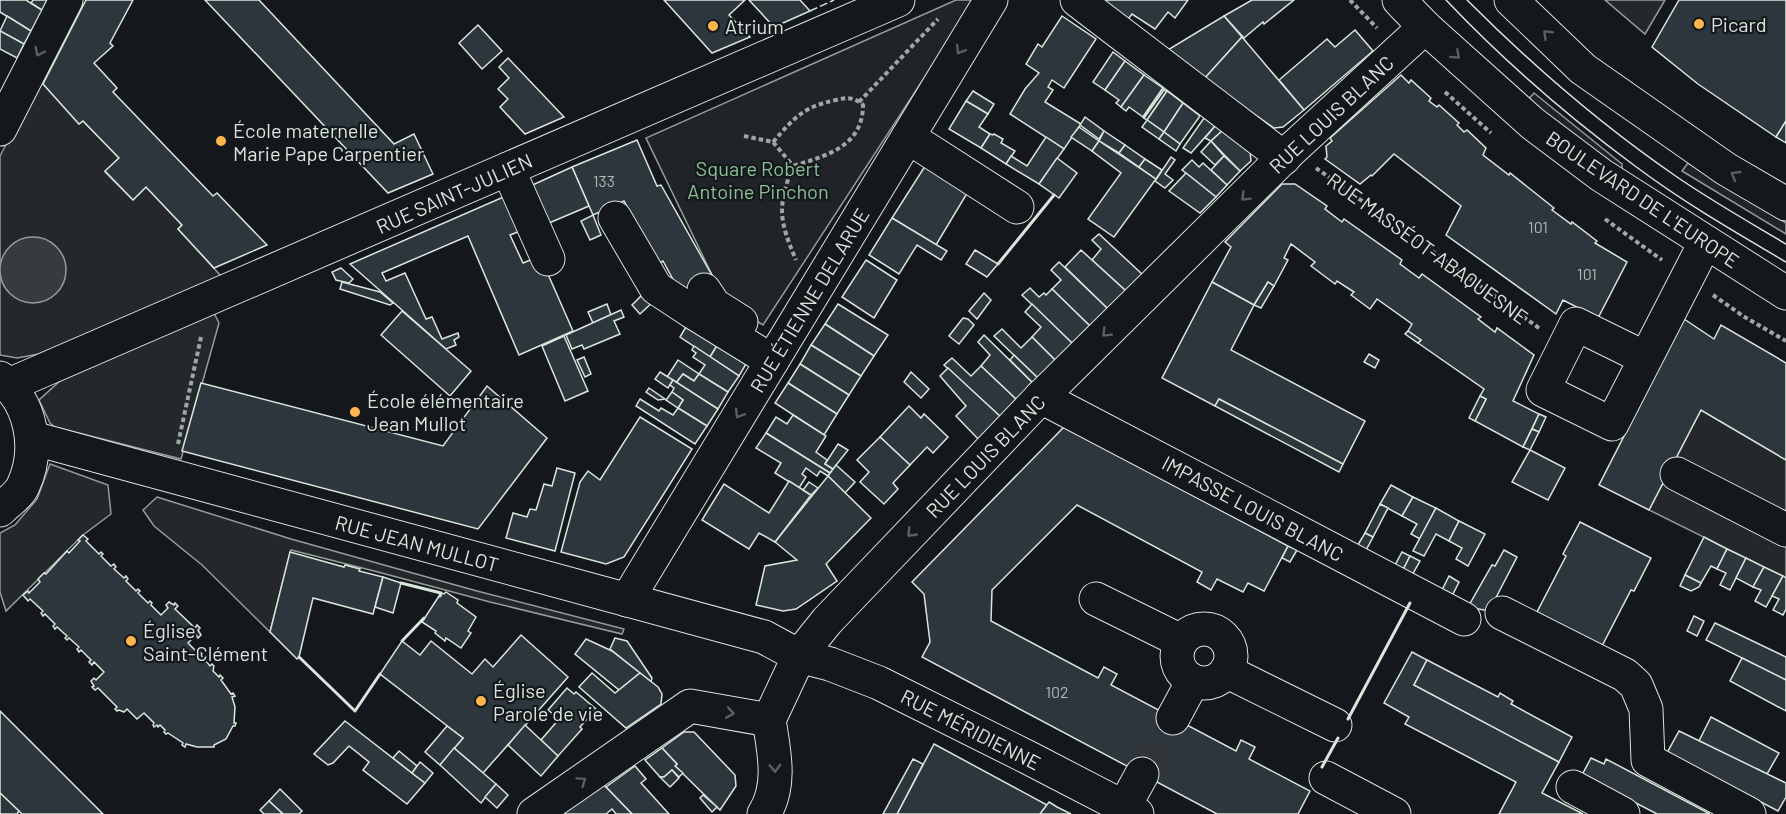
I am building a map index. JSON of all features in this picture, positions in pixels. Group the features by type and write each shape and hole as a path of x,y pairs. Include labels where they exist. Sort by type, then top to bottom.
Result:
{"street":[{"path":"0,129 66,0"},
{"name":"RUE SAINT-JULIEN","path":"5,382 198,305 898,0"},
{"name":"RUE ÉTIENNE DELARUE","path":"627,600 991,0"},
{"path":"1077,0 1288,154"},
{"name":"BOULEVARD DE L'EUROPE","path":"1399,0 1425,27 1532,123 1601,175 1786,293"},
{"path":"1511,0 1583,69 1726,170 1786,204"},
{"name":"RUE LOUIS BLANC","path":"769,720 799,656 827,621 1041,397 1288,154 1425,27"},
{"path":"908,137 1017,207"},
{"path":"508,169 548,259"},
{"path":"615,218 656,288 691,311 777,353"},
{"path":"1645,358 1576,324 1543,390 1612,424 1705,243"},
{"path":"704,290 714,305 760,334 777,353"},
{"path":"0,510 22,488 32,458 32,438 24,408 5,382"},
{"name":"IMPASSE LOUIS BLANC","path":"1041,397 1464,620"},
{"name":"RUE JEAN MULLOT","path":"32,438 764,637 799,656"},
{"path":"1677,474 1786,530"},
{"path":"1096,599 1181,641"},
{"path":"1502,613 1625,675 1636,685 1646,709 1648,760 1749,814"},
{"path":"1203,629 1219,633 1226,639 1229,647 1230,664 1227,671 1220,678 1211,682 1193,681 1185,676 1177,660 1177,650 1181,641 1194,631 1203,629"},
{"name":"RUE MÉRIDIENNE","path":"799,656 830,664 879,683 1131,811"},
{"path":"1227,671 1335,725"},
{"path":"1173,718 1193,681"},
{"path":"534,814 690,706 769,720 774,752 775,783 771,803 764,814"},
{"path":"1131,811 1142,774"},
{"path":"1326,778 1394,814"},
{"path":"1573,787 1623,814"}],"path":[{"path":"859,102 938,19"},
{"path":"773,142 802,112 815,105 847,97 862,105 863,116 855,133 837,151 793,166 787,181 781,213 784,230 798,264"},
{"path":"744,136 773,142 793,166"},
{"name":"RUE MASSÉOT-ABAQUESNE","path":"1288,154 1564,347"},
{"path":"176,453 202,334"}],"green space":[{"name":"Square Robert Antoine Pinchon","path":"956,0 975,0 763,325 734,307 713,277 646,138"},
{"path":"1534,93 1622,164 1622,171 1526,102"},
{"path":"1688,163 1786,223 1786,234 1682,171"}],"shaded area":[{"path":"1605,0 1665,0 1645,34"},
{"path":"38,83 43,84 79,124 83,121 119,158 105,172 133,200 146,187 182,225 178,229 221,276 39,354 17,358 0,355 0,156"},
{"path":"33,237 46,239 61,252 66,270 64,283 51,298 33,303 20,301 5,288 0,270 2,257 15,242"},
{"path":"214,313 219,323 181,459 55,427 50,423 39,400 60,381"},
{"path":"1701,410 1786,460 1786,578 1649,510"},
{"path":"50,464 108,485 111,514 83,535 6,611 0,592 0,533 15,525 37,499"},
{"path":"157,497 291,539 624,629 622,634 291,550 270,632 202,565 154,526 143,510"}],"building":[{"path":"0,0 26,0 42,10 31,31 0,12"},
{"path":"33,0 47,0 42,10 31,3"},
{"path":"86,0 133,0 110,43 113,46 94,63 117,88 113,92 213,196 217,193 267,245 214,268 178,229 182,225 146,187 133,200 105,171 119,158 83,121 79,124 43,84"},
{"path":"205,0 259,0 394,144 414,134 433,174 388,193"},
{"name":"Atrium","path":"664,0 745,0 729,15 750,37 712,53"},
{"name":"Atrium","path":"749,0 800,0 810,11 774,27"},
{"path":"1101,0 1188,0 1175,18 1168,12 1155,29 1132,14 1128,19"},
{"path":"1252,0 1294,0 1244,38 1224,16"},
{"path":"1679,0 1786,0 1786,121 1776,137 1698,84 1652,47"},
{"path":"7,16 31,31 24,44 0,31"},
{"path":"1062,16 1096,39 1064,88 1052,80 1048,87 1053,90 1045,102 1081,124 1064,149 1010,114 1025,89 1039,73 1026,64 1038,44 1042,47"},
{"path":"1224,16 1242,37 1204,79 1166,51"},
{"path":"478,25 502,51 482,69 459,43"},
{"path":"1355,30 1373,51 1304,110 1279,80 1327,39 1335,47"},
{"path":"0,31 24,44 17,58 0,49"},
{"path":"1242,37 1304,110 1283,127 1274,128 1204,79"},
{"path":"1113,52 1125,61 1105,90 1093,82"},
{"path":"508,58 564,117 525,134 500,107 508,99 498,89 509,78 499,67"},
{"path":"1125,61 1144,75 1121,107 1116,103 1119,100 1105,90"},
{"path":"1144,75 1163,88 1143,117 1129,107 1126,111 1121,107"},
{"path":"1401,75 1409,83 1411,80 1431,98 1429,101 1437,107 1439,105 1459,123 1457,125 1464,132 1467,130 1486,148 1483,155 1554,208 1552,210 1597,241 1595,243 1627,262 1598,318 1563,300 1556,314 1446,235 1461,206 1394,154 1372,176 1360,184 1325,159 1327,157 1326,146 1332,141 1330,138"},
{"path":"1163,88 1164,90 1144,118 1143,117"},
{"path":"1164,90 1167,91 1147,120 1144,118"},
{"path":"973,91 994,104 988,114 966,101"},
{"path":"1167,91 1183,103 1164,132 1147,120"},
{"path":"966,101 988,114 979,127 990,134 981,148 949,129"},
{"path":"1183,103 1200,116 1180,144 1164,132"},
{"path":"1085,117 1104,131 1099,139 1080,125"},
{"path":"1204,118 1215,126 1191,153 1183,148"},
{"path":"1147,120 1164,132 1159,139 1142,127"},
{"path":"1786,121 1786,143 1776,137"},
{"path":"1215,126 1222,131 1211,141 1205,138"},
{"path":"1079,127 1099,141 1092,151 1071,137"},
{"path":"1104,131 1125,145 1119,153 1099,141"},
{"path":"1222,131 1250,151 1251,161 1240,171 1211,141"},
{"path":"1164,132 1180,144 1176,151 1159,139"},
{"path":"990,134 1003,139 1001,143 1015,151 1006,164 981,148"},
{"path":"1046,137 1064,149 1039,184 1006,164 1011,156 1027,166"},
{"path":"637,140 657,186 661,185 713,277 681,294 663,261 658,264 624,201 593,215 572,167"},
{"path":"1099,141 1156,179 1114,237 1088,219 1121,173 1092,151"},
{"path":"1211,141 1224,156 1215,165 1201,152"},
{"path":"1125,145 1145,159 1139,167 1119,153"},
{"path":"1224,156 1240,171 1227,185 1211,170"},
{"path":"1171,157 1175,160 1165,174 1173,180 1165,188 1155,181"},
{"path":"1057,158 1077,173 1059,198 1039,184"},
{"path":"1145,159 1162,170 1156,179 1139,167"},
{"path":"1192,160 1199,167 1203,163 1227,185 1216,197 1182,170"},
{"path":"927,163 969,190 936,245 892,218"},
{"path":"572,167 589,206 542,226 526,188"},
{"path":"1186,173 1216,197 1200,213 1169,191"},
{"path":"1282,184 1295,184 1327,206 1325,209 1342,222 1344,219 1402,260 1400,264 1419,278 1422,274 1481,317 1478,319 1495,332 1497,328 1534,355 1513,401 1539,414 1523,447 1475,421 1486,399 1480,396 1484,389 1418,343 1421,340 1408,331 1412,324 1377,299 1370,309 1351,295 1354,292 1337,281 1335,284 1311,266 1315,262 1291,244 1284,258 1288,260 1274,286 1268,282 1254,305 1212,282 1231,247 1225,242"},
{"path":"508,195 523,230 510,235 523,263 540,256 573,331 519,355 468,236 382,273 386,281 405,273 426,319 432,317 442,339 458,333 459,337 454,340 456,345 446,349 350,264"},
{"path":"593,215 601,235 590,240 581,221"},
{"path":"892,218 947,251 941,260 917,245 899,274 869,255"},
{"path":"1099,234 1142,274 1126,291 1092,260 1101,249 1092,240"},
{"path":"975,250 998,264 987,277 966,264"},
{"path":"1081,250 1126,291 1108,309 1065,267"},
{"path":"866,260 897,280 874,318 842,297"},
{"path":"1059,262 1108,309 1091,327 1052,289 1061,280 1051,270"},
{"path":"341,268 353,279 349,283 336,280 332,272"},
{"path":"342,282 380,292 393,303 390,305 340,289"},
{"path":"1212,282 1254,305 1231,350 1365,421 1343,464 1219,399 1215,406 1162,378"},
{"path":"1268,282 1274,286 1261,308 1254,305"},
{"path":"1030,288 1039,297 1044,293 1046,295 1052,289 1091,327 1074,345 1022,295"},
{"path":"645,292 656,299 640,314 632,305"},
{"path":"984,293 991,300 977,319 969,311"},
{"path":"607,304 611,315 593,323 588,312"},
{"path":"838,304 888,335 874,356 825,324"},
{"path":"1032,304 1074,345 1057,362 1032,337 1041,327 1025,312"},
{"path":"621,310 624,317 614,321 620,334 584,349 582,345 572,349 566,335"},
{"path":"402,311 471,371 450,396 381,335"},
{"path":"963,318 968,319 974,325 959,344 949,336"},
{"path":"1684,319 1714,339 1721,325 1786,363 1786,460 1701,410 1649,510 1599,485"},
{"path":"690,320 721,339 710,357 680,337"},
{"path":"825,324 874,356 861,376 811,345"},
{"path":"1002,329 1021,348 1032,337 1057,362 1040,380 994,336"},
{"path":"1408,331 1421,340 1418,343 1405,334"},
{"path":"984,335 1035,385 1019,402 981,366 990,355 978,342"},
{"path":"564,336 588,391 565,401 542,346"},
{"path":"721,339 750,357 739,376 710,357"},
{"path":"811,345 861,376 849,395 800,364"},
{"path":"694,346 739,376 728,392 699,374 705,365 693,357 696,353 692,350"},
{"path":"1369,354 1379,360 1375,368 1364,362"},
{"path":"1014,355 1040,380 1035,385 1010,360"},
{"path":"584,357 591,374 585,377 577,360"},
{"path":"952,358 971,376 981,366 1019,402 1003,419 944,365"},
{"path":"678,360 699,374 694,381 683,374 676,383 667,377"},
{"path":"800,364 849,395 837,414 788,383"},
{"path":"948,368 1003,419 981,442 956,416 966,406 940,376"},
{"path":"660,372 673,380 668,388 655,379"},
{"path":"911,372 929,389 921,398 904,382"},
{"path":"683,374 694,381 699,374 728,392 718,409 676,383"},
{"path":"673,380 718,409 707,426 678,408 683,400 672,392 674,388 670,385"},
{"path":"201,383 443,446 487,386 547,438 478,529 182,451"},
{"path":"788,383 837,414 824,435 775,403"},
{"path":"649,388 665,399 658,400 646,392"},
{"path":"672,392 683,400 678,408 666,400"},
{"path":"1480,396 1486,399 1475,421 1469,418"},
{"path":"640,399 659,411 661,408 673,415 678,408 707,426 695,444 636,406"},
{"path":"1219,399 1343,464 1339,472 1215,406"},
{"path":"909,406 921,418 924,414 948,437 933,453 927,447 910,465 880,437"},
{"path":"1539,414 1546,417 1539,432 1532,429"},
{"path":"793,415 826,436 816,452 827,460 825,464 833,469 830,473 766,433 776,417 787,424"},
{"path":"640,417 692,449 624,557 606,564 561,552 580,482 588,471 600,480"},
{"path":"1064,427 1288,546 1264,591 1248,583 1243,592 1217,579 1211,590 1197,582 1202,572 1077,505 992,590 991,621 1098,678 1104,667 1117,674 1111,685 1236,751 1241,740 1255,747 1249,759 1310,791 1298,814 1217,814 922,657 930,642 924,594 912,582"},
{"path":"1532,429 1539,432 1530,450 1523,447"},
{"path":"766,433 830,473 828,476 820,471 817,476 806,468 802,474 806,477 799,488 775,473 781,463 756,448"},
{"path":"880,437 910,465 893,483 898,489 884,504 860,482 869,472 857,460"},
{"path":"838,444 848,450 833,469 825,464"},
{"path":"1530,450 1565,468 1548,500 1512,482"},
{"path":"836,465 855,482 845,493 828,476"},
{"path":"557,468 575,473 555,551 506,538 513,513 527,517 530,509 536,510 544,484 552,486"},
{"path":"828,476 871,518 826,564 837,581 796,609 783,611 756,605 765,566 797,560 775,542"},
{"path":"789,481 811,495 775,542 759,533 749,549 702,520 724,484 769,513"},
{"path":"809,482 818,488 811,495 803,490"},
{"path":"1391,485 1413,497 1402,516 1380,504"},
{"path":"1413,497 1436,508 1420,539 1411,534 1417,524 1402,516"},
{"path":"1380,504 1388,508 1373,537 1365,533"},
{"path":"1436,508 1459,521 1449,541 1436,534 1424,556 1413,551"},
{"path":"1459,521 1485,534 1468,566 1456,559 1462,548 1449,541"},
{"path":"1580,522 1651,558 1634,591 1631,590 1602,646 1537,612 1566,556 1563,554"},
{"path":"1365,533 1373,537 1365,552 1356,548"},
{"name":"Église Saint-Clément","path":"83,535 99,554 101,552 103,554 101,556 111,566 114,564 116,567 114,569 124,578 126,576 128,579 126,581 136,591 138,589 140,591 138,593 148,603 150,601 161,615 168,608 166,605 169,602 174,605 175,603 178,606 175,609 195,628 197,625 200,628 198,630 201,635 198,638 196,635 188,643 202,654 210,666 212,664 214,666 213,671 223,678 221,680 235,696 232,697 235,707 235,726 226,739 214,747 197,747 186,744 185,747 183,743 168,733 166,734 160,725 154,727 154,723 144,713 137,719 127,709 124,712 117,711 115,709 117,707 98,688 95,690 92,687 94,686 91,681 94,678 96,680 104,672 94,662 92,665 89,662 91,660 81,650 79,652 77,649 79,647 69,638 67,640 65,638 67,636 57,627 55,629 53,626 55,624 41,613 43,611 23,595 28,591 29,593 40,582 38,579 44,573 46,574 67,551 69,553"},
{"path":"1704,537 1727,549 1717,569 1711,566 1701,583 1685,575"},
{"path":"1288,546 1297,550 1290,562 1282,558"},
{"path":"1727,549 1746,558 1730,590 1720,585 1726,573 1717,569"},
{"path":"1504,550 1517,557 1489,611 1468,607 1492,565 1495,566"},
{"path":"290,552 383,577 373,614 313,598 297,659 270,632"},
{"path":"1402,552 1410,556 1402,572 1394,567"},
{"path":"1410,556 1420,561 1411,577 1402,572"},
{"path":"1746,558 1764,567 1753,587 1736,578"},
{"path":"1764,567 1783,576 1766,607 1755,601 1761,590 1753,587"},
{"path":"1685,575 1701,583 1699,587 1691,591 1680,586"},
{"path":"1449,576 1459,582 1451,598 1441,592"},
{"path":"1783,576 1786,578 1786,609 1783,615 1773,610 1779,599 1772,596"},
{"path":"383,577 401,583 393,613 375,607"},
{"path":"446,592 476,617 468,631 471,633 461,648 446,638 445,641 435,633 436,631 422,622 441,593"},
{"path":"1694,616 1704,621 1697,636 1687,631"},
{"path":"1715,623 1786,657 1786,680 1706,640"},
{"name":"Église Parole de vie","path":"521,635 568,677 483,773 454,748 463,738 380,674 402,641 420,655 431,641 472,674 485,659 493,667"},
{"path":"615,638 627,641 652,678 651,682 610,649"},
{"path":"586,639 612,651 640,673 619,690 575,654"},
{"path":"1412,652 1427,660 1414,685 1559,762 1542,793 1583,814 1499,814 1516,782 1405,724 1409,717 1384,703"},
{"path":"1742,658 1786,680 1786,711 1730,681"},
{"path":"1427,660 1498,697 1500,693 1513,701 1511,704 1572,737 1559,762 1414,685"},
{"path":"592,673 615,693 640,673 658,687 662,694 661,704 626,728 579,687"},
{"path":"567,688 574,694 576,692 596,709 558,756 541,740 559,719 548,710"},
{"path":"0,711 103,814 22,814 0,793"},
{"path":"1711,717 1779,753 1767,774 1699,741"},
{"path":"345,721 425,783 407,804 363,770 369,762 349,746 333,763 328,765 314,754"},
{"path":"525,725 558,756 541,776 508,745"},
{"path":"447,726 463,738 440,765 425,752"},
{"path":"1679,731 1786,783 1786,797 1778,811 1667,753"},
{"path":"684,732 694,732 735,775 736,786 720,810 675,766 677,764 662,748"},
{"path":"934,744 1047,805 1040,814 897,814"},
{"path":"454,748 496,784 481,803 440,765"},
{"path":"662,748 683,773 679,777 672,770 664,777 660,777 645,760"},
{"path":"399,751 417,766 412,773 393,758"},
{"path":"1591,758 1604,764 1606,759 1710,814 1657,814 1582,775"},
{"path":"913,759 923,764 897,814 883,814"},
{"path":"420,762 433,773 425,783 412,773"},
{"path":"635,766 646,779 641,783 669,814 632,814 606,787"},
{"path":"672,770 679,778 670,787 660,777 664,777"},
{"path":"602,783 632,814 616,814 612,809 606,814 560,814"},
{"path":"496,784 508,795 497,808 485,797"},
{"path":"280,789 302,811 299,814 283,814 269,801"},
{"path":"0,793 19,811 17,814 0,814"},
{"path":"703,795 717,807 712,812 700,798"},
{"path":"269,801 283,814 264,814 260,810"},
{"path":"1049,802 1057,807 1071,814 1040,814"}],"tunnel":[{"path":"1142,774 1173,718"}],"tram line":[{"path":"1446,0 1513,66 1610,147 1690,204 1786,262"},
{"path":"1467,0 1542,71 1621,137 1690,186 1786,244"}],"fence":[{"path":"810,11 834,0"}],"wall":[{"path":"998,264 1054,195"},
{"path":"401,583 441,593 440,596"},
{"path":"1348,719 1410,603"},
{"path":"402,641 424,618"},
{"path":"299,657 355,711 380,674"},
{"path":"1322,767 1338,738"}],"place":[{"name":"Picard","path":"1699,24"},
{"name":"Atrium","path":"713,26"},
{"name":"École maternelle Marie Pape Carpentier","path":"221,141"},
{"name":"École élémentaire Jean Mullot","path":"355,412"},
{"name":"Église Saint-Clément","path":"131,641"},
{"name":"Église Parole de vie","path":"481,701"}]}
